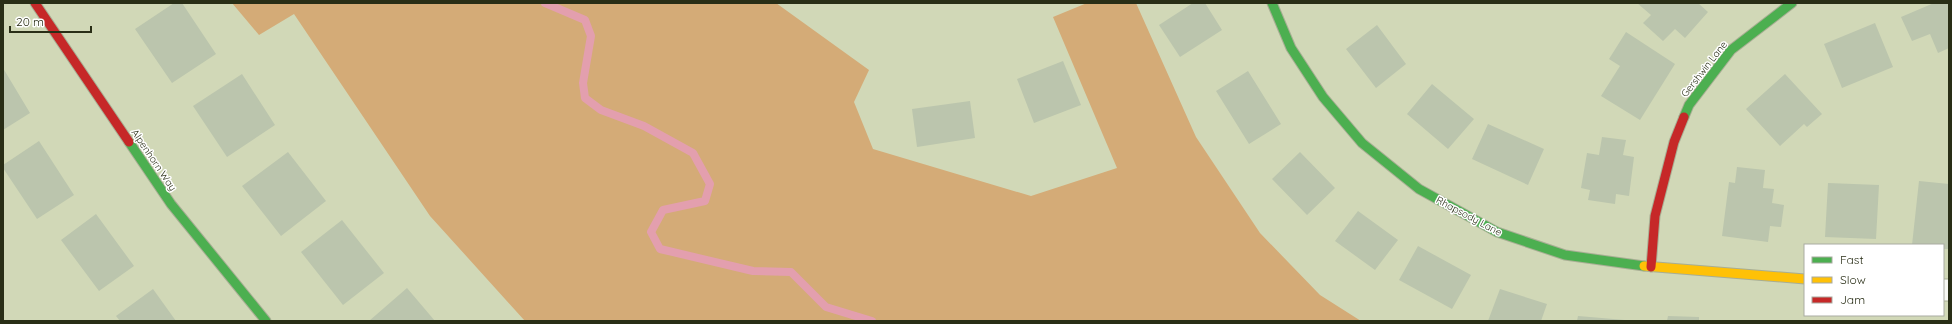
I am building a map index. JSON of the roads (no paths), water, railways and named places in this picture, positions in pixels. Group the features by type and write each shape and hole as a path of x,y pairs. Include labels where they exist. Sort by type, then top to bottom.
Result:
{"street":[{"name":"Alpenhorn Way","path":"35,3 171,204 266,321"},
{"name":"Rhapsody Lane","path":"1272,3 1291,48 1323,97 1362,143 1419,189 1497,232 1564,255 1651,267 1804,279"},
{"name":"Gershwin Lane","path":"1651,267 1655,216 1674,142 1689,106 1731,50 1792,3"}],"waterway":[{"path":"545,3 585,20 591,36 583,83 585,98 601,110 644,126 693,153 710,184 705,201 663,210 651,232 660,249 753,271 791,272 826,307 872,321"}]}
